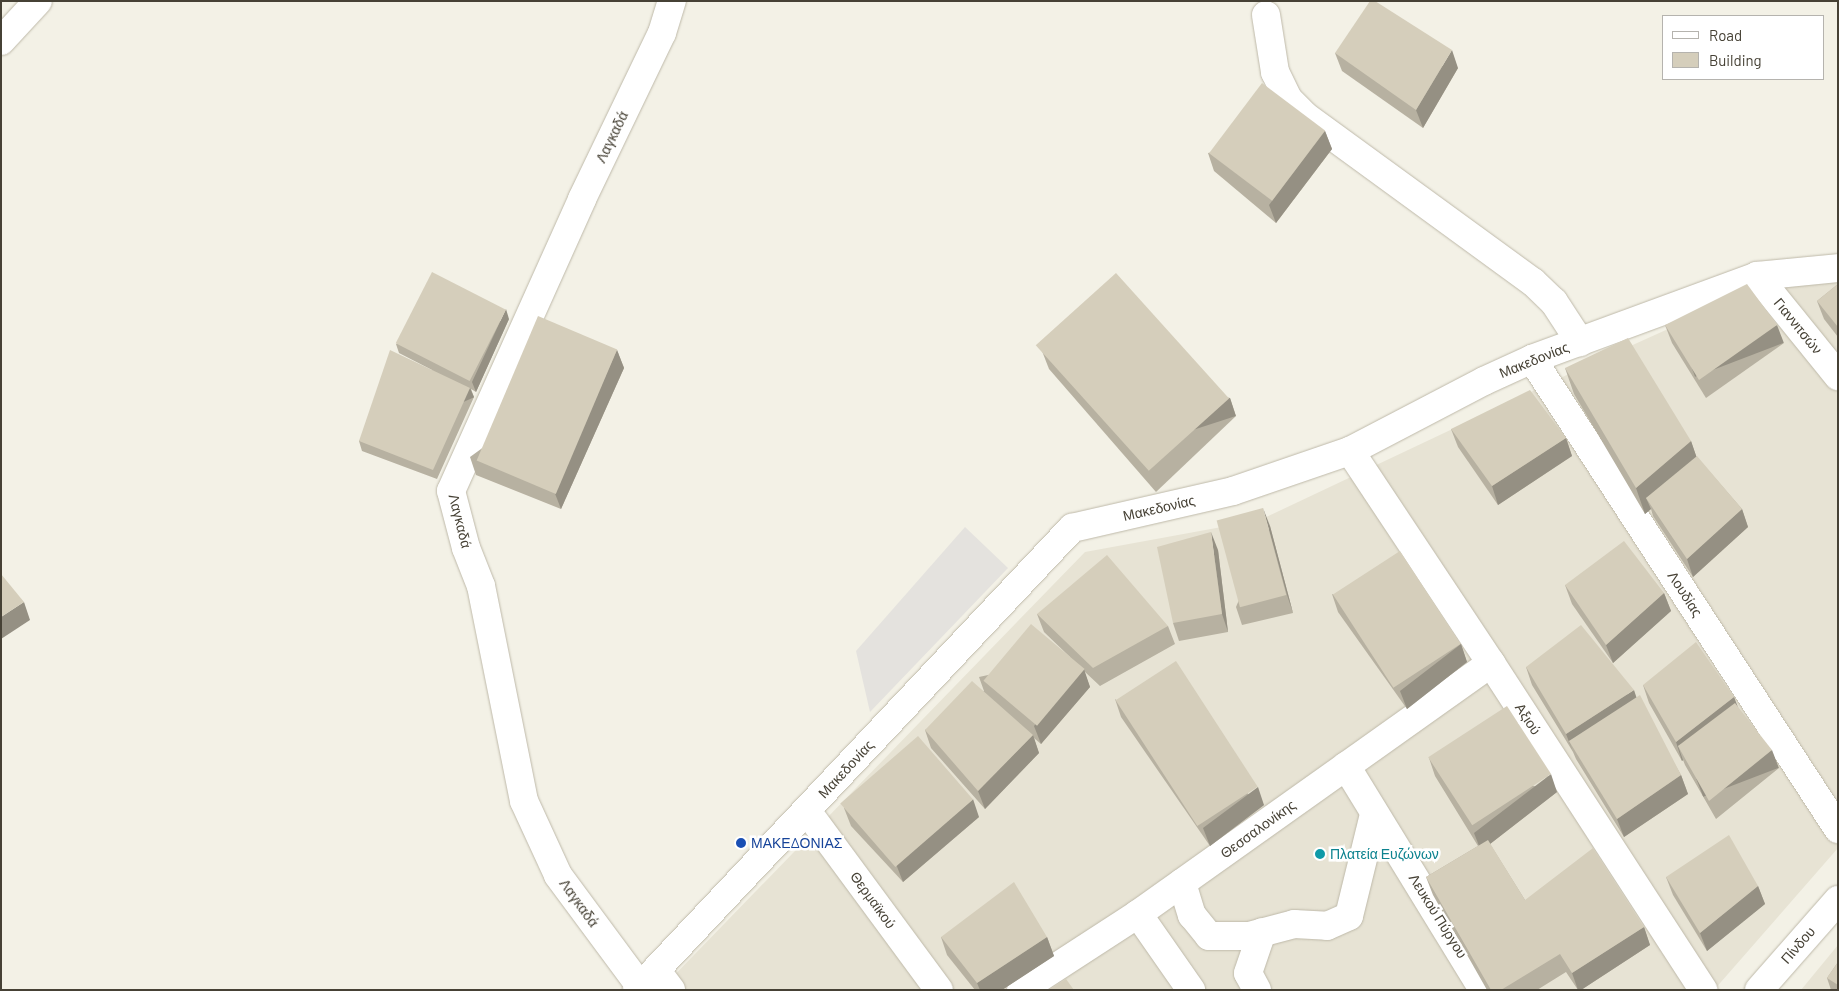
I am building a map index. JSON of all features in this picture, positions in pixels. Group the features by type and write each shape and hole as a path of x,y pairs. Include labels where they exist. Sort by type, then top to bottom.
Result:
{"street":[{"path":"1,41 38,1"},
{"name":"Λαγκαδά","path":"651,984 558,875 524,801 481,586 466,548 451,491 582,199 662,33 672,1"},
{"path":"1266,15 1275,72 1288,99 1305,116 1533,282 1554,302 1580,342"},
{"name":"Μακεδονίας","path":"651,984 807,811 1072,528 1233,492 1350,451 1484,381 1532,359 1757,276 1838,268"},
{"name":"Γιαννιτσών","path":"1757,276 1838,376"},
{"name":"Λουδίας","path":"1532,359 1838,829"},
{"name":"Αξιού","path":"1350,451 1491,663 1703,990"},
{"name":"Θεσσαλονίκης","path":"1022,990 1138,914 1491,663"},
{"name":"Λευκού Πύργου","path":"1346,766 1483,990"},
{"name":"Θερμαϊκού","path":"807,811 939,990"},
{"path":"1182,883 1192,915 1209,936 1249,936 1294,924 1327,926 1349,916 1374,814"},
{"name":"Πίνδου","path":"1759,990 1838,900"},
{"path":"1138,914 1191,990"},
{"path":"1257,990 1248,973 1262,932"}],"shaded area":[{"path":"1838,279 1838,848 1714,990 660,990 1085,552 1260,520 1573,372 1761,287"},
{"path":"965,527 1008,568 870,712 856,651"},
{"path":"1838,945 1838,990 1801,990"}],"building":[{"path":"1370,1 1375,1 1452,50 1416,110 1335,53"},
{"path":"1262,83 1325,131 1272,201 1209,153"},
{"path":"432,272 506,310 470,381 396,343"},
{"path":"1116,273 1229,399 1149,471 1036,345"},
{"path":"1747,284 1777,325 1699,380 1665,325"},
{"path":"1838,284 1838,327 1817,301"},
{"path":"538,316 617,350 556,494 477,461"},
{"path":"1628,338 1691,441 1636,488 1565,368"},
{"path":"390,350 470,388 433,470 359,441"},
{"path":"1530,390 1566,438 1492,486 1451,429"},
{"path":"1697,456 1742,509 1687,559 1646,498"},
{"path":"1263,508 1286,595 1240,607 1217,520"},
{"path":"1211,532 1222,614 1173,623 1157,547"},
{"path":"1624,541 1664,593 1606,645 1565,585"},
{"path":"1400,551 1460,644 1393,688 1333,595"},
{"path":"1107,555 1168,626 1093,668 1037,614"},
{"path":"1,574 24,602 1,617"},
{"path":"1031,624 1085,669 1037,726 983,681"},
{"path":"1581,625 1634,690 1566,734 1526,667"},
{"path":"1696,642 1734,697 1676,742 1643,685"},
{"path":"1176,661 1258,787 1197,826 1116,700"},
{"path":"972,681 1033,735 978,791 925,730"},
{"path":"1640,695 1681,775 1617,819 1569,741"},
{"path":"1735,703 1772,750 1709,801 1678,746"},
{"path":"1507,706 1551,774 1472,825 1428,757"},
{"path":"918,736 973,799 895,867 840,804"},
{"path":"1729,835 1758,886 1700,933 1666,877"},
{"path":"1488,840 1525,900 1593,848 1644,927 1572,973 1560,954 1501,990 1491,990 1426,877"},
{"path":"1014,882 1047,937 977,983 941,937"},
{"path":"1838,962 1838,985 1827,978"},
{"path":"1066,979 1074,990 1048,990"}],"place":[{"name":"ΜΑΚΕΔΟΝΙΑΣ","path":"741,843"},
{"name":"Πλατεία Ευζώνων","path":"1320,854"}]}
